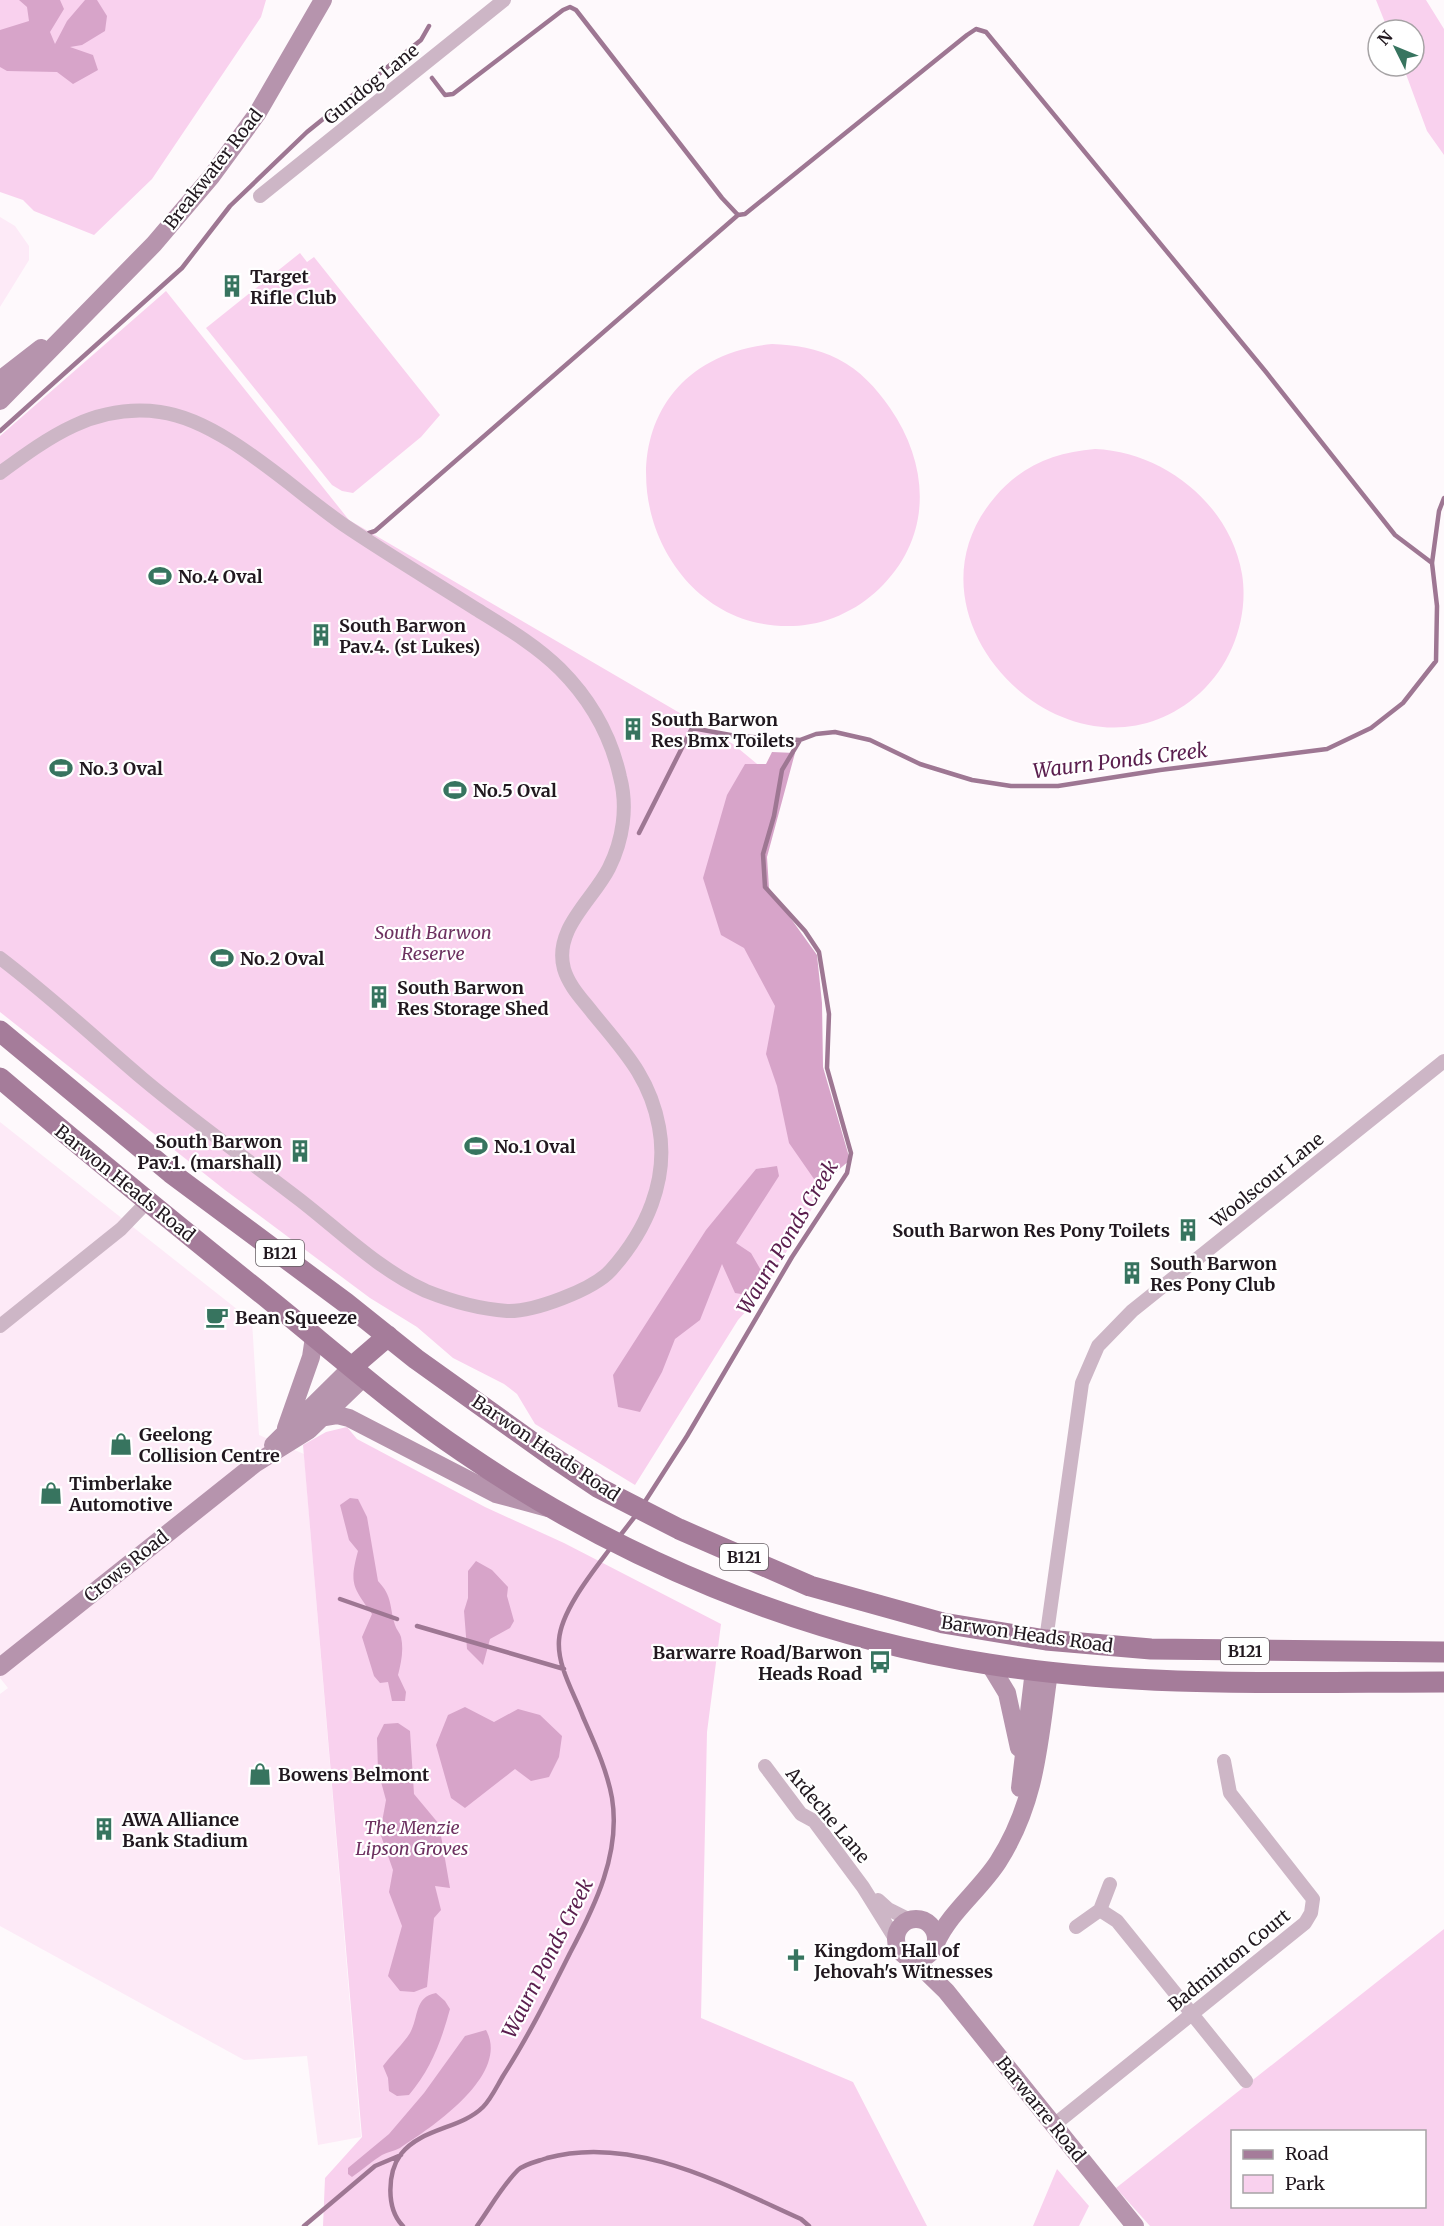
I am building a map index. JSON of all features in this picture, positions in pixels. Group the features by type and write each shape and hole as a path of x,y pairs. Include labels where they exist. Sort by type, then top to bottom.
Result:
{"main road":[{"name":"Barwon Heads Road","path":"0,1031 162,1166 471,1399 599,1488 679,1528 810,1586 943,1623 1046,1640 1151,1649 1444,1652"},
{"name":"Barwon Heads Road","path":"0,1078 147,1202 358,1372 462,1452 558,1510 656,1560 738,1598 878,1641 990,1665 1136,1680 1444,1682"},
{"path":"358,1372 388,1336"},
{"path":"1042,1671 1046,1640"}],"street":[{"name":"Breakwater Road","path":"0,401 154,244 211,177 257,114 323,0"},
{"name":"Gundog Lane","path":"260,196 504,0"},
{"name":"Breakwater Road","path":"0,380 78,320"},
{"path":"0,473 57,433 90,417 111,412 147,410 185,418 229,442 342,523 522,638 559,668 586,699 607,734 620,775 625,806 620,839 609,868 573,920 563,945 564,968 574,989 627,1054 649,1088 659,1127 662,1158 651,1206 625,1254 605,1277 574,1294 513,1312 470,1305 434,1294 411,1283 359,1248 144,1080 88,1029 0,958"},
{"name":"Woolscour Lane","path":"1046,1640 1078,1401 1089,1362 1098,1346 1132,1311 1444,1061"},
{"path":"0,1326 121,1229 147,1202"},
{"path":"293,1421 311,1357 314,1337"},
{"path":"293,1421 358,1372"},
{"name":"Crows Road","path":"0,1667 253,1466 300,1438 325,1417 358,1372"},
{"path":"325,1417 340,1416 358,1422 508,1499 558,1510"},
{"name":"Crows Road","path":"253,1466 293,1421"},
{"path":"990,1665 1000,1678 1009,1700 1017,1734 1021,1779"},
{"path":"1009,1842 1042,1671"},
{"path":"984,1881 956,1902 900,1928 896,1940 900,1952 913,1959 925,1958 935,1946 948,1922 984,1881 1009,1842 1032,1790 1042,1671"},
{"name":"Badminton Court","path":"1054,2125 1305,1923 1311,1913 1312,1899 1307,1891 1230,1793 1224,1761"},
{"name":"Ardeche Lane","path":"765,1766 801,1814 816,1825 863,1887 896,1940"},
{"path":"1076,1928 1100,1910 1110,1884"},
{"name":"Ardeche Lane","path":"863,1887 888,1910 916,1920"},
{"path":"1100,1910 1118,1922 1245,2081"},
{"path":"916,1920 935,1931 935,1946"},
{"name":"Barwarre Road","path":"935,1946 937,1969 946,1991"},
{"name":"Barwarre Road","path":"913,1959 946,1991 1135,2226"}],"shaded area":[{"path":"0,217 15,226 29,246 29,260 0,307"},
{"path":"0,1122 252,1321 259,1435 304,1454 361,2137 318,2145 307,2056 244,2060 0,1926 0,1694 8,1688 0,1678"}],"green space":[{"path":"0,0 266,0 261,17 152,179 94,235 34,211 23,200 0,192"},
{"path":"19,0 60,0 64,9 50,32 55,44 67,21 85,0 97,0 107,16 105,31 82,45 70,47 93,55 98,70 73,84 57,72 7,71 0,67 0,30 29,21 27,7"},
{"path":"1376,0 1426,0 1444,29 1444,155 1427,131 1407,78 1426,78 1426,18 1383,18"},
{"path":"300,253 307,262 314,257 440,415 421,437 353,493 342,491 332,485 206,328"},
{"name":"South Barwon Reserve","path":"166,291 349,520 733,744 762,768 750,852 835,1160 824,1188 761,1295 738,1320 635,1485 535,1424 517,1394 504,1384 453,1358 417,1327 370,1298 225,1190 0,1012 0,436"},
{"path":"772,344 797,346 822,352 846,363 860,374 885,401 903,430 913,453 918,477 920,501 917,524 909,547 897,569 879,589 860,604 828,620 805,625 793,626 737,616 693,587 663,545 648,495 649,444 670,398 710,362"},
{"path":"1095,449 1121,452 1145,460 1169,471 1190,486 1224,525 1235,549 1242,574 1244,590 1240,623 1236,639 1221,668 1200,693 1151,722 1101,727 1053,713 1011,684 980,643 965,596 968,546 995,497 1016,477 1040,462 1066,453"},
{"path":"772,752 795,753 767,857 769,888 817,955 822,1003 823,1067 850,1160 836,1172 814,1179 789,1143 777,1086 766,1054 775,1006 744,948 721,935 703,878 727,795 745,764 766,764"},
{"path":"777,1166 779,1176 736,1243 751,1253 766,1279 753,1296 735,1293 722,1264 700,1320 675,1339 662,1372 640,1412 618,1407 613,1375 706,1230 756,1169"},
{"path":"347,1427 357,1439 485,1507 564,1543 721,1624 707,1732 701,2018 853,2082 927,2226 323,2226 325,2178 362,2137 303,1445 326,1432"},
{"path":"350,1498 358,1499 367,1517 378,1581 388,1597 395,1625 401,1637 402,1652 398,1675 406,1692 405,1701 392,1701 388,1682 380,1683 374,1676 362,1637 372,1614 354,1585 353,1578 358,1551 349,1540 340,1505"},
{"path":"476,1561 492,1570 508,1587 507,1596 514,1621 510,1628 490,1639 483,1665 467,1649 464,1611 468,1598 468,1571"},
{"path":"465,1707 494,1722 518,1709 540,1715 562,1736 559,1757 549,1777 531,1781 515,1769 465,1808 451,1798 436,1745 448,1715"},
{"name":"The Menzie Lipson Groves","path":"398,1723 410,1731 414,1794 439,1824 450,1888 435,1886 441,1910 434,1918 427,1987 414,1992 400,1991 388,1976 402,1926 389,1892 393,1870 380,1833 386,1800 378,1771 377,1738 384,1724"},
{"path":"1444,1929 1444,2226 1150,2226 1116,2188"},
{"path":"436,1993 450,2009 439,2044 429,2065 409,2095 397,2096 389,2091 388,2078 383,2066 410,2033 420,2003 429,1995"},
{"path":"486,2030 491,2047 487,2065 478,2082 464,2098 447,2114 400,2148 382,2155 352,2177 348,2174 348,2168 389,2134 424,2093 465,2036"},
{"path":"1057,2169 1089,2206 1079,2226 1033,2226"}],"waterway":[{"path":"432,78 445,95 453,94 570,7 576,10 722,198 738,215 745,214 967,35 976,29 986,32 1266,372 1395,535 1432,563"},
{"path":"0,431 182,268 230,206 307,132 421,40 429,26"},
{"path":"369,533 375,531 738,215"},
{"name":"Waurn Ponds Creek","path":"644,1503 687,1436 792,1257 847,1173 851,1153 827,1068 829,1014 819,952 805,931 765,887 763,854 774,816 782,770 800,740 816,734 835,732 870,740 920,764 972,780 1011,786 1058,786 1160,770 1327,749 1371,728 1403,703 1436,661 1437,606 1432,563 1439,511 1444,498"},
{"path":"639,833 692,728 736,736 800,740"},
{"name":"Waurn Ponds Creek","path":"619,1537 636,1515"},
{"name":"Waurn Ponds Creek","path":"403,2226 397,2219 391,2201 391,2181 396,2162 409,2145 464,2120 489,2100 546,2000 588,1917 604,1878 613,1839 612,1798 600,1756 563,1669 559,1640 561,1628 572,1603 612,1546"},
{"path":"340,1599 397,1619"},
{"path":"417,1626 564,1669"},
{"name":"Waurn Ponds Creek","path":"477,2226 512,2176 521,2168 547,2158 579,2152 612,2153 645,2158 678,2167 710,2178 801,2219 809,2226"},
{"path":"304,2226 375,2166 401,2155"}],"place":[{"name":"Target Rifle Club","path":"232,286"},
{"name":"No.4 Oval","path":"160,576"},
{"name":"South Barwon Pav.4. (st Lukes)","path":"321,635"},
{"name":"South Barwon Res Bmx Toilets","path":"633,729"},
{"name":"No.3 Oval","path":"61,768"},
{"name":"No.5 Oval","path":"455,790"},
{"name":"No.2 Oval","path":"222,958"},
{"name":"South Barwon Res Storage Shed","path":"379,997"},
{"name":"No.1 Oval","path":"476,1146"},
{"name":"South Barwon Pav.1. (marshall)","path":"300,1151"},
{"name":"South Barwon Res Pony Toilets","path":"1188,1230"},
{"name":"South Barwon Res Pony Club","path":"1132,1273"},
{"name":"Bean Squeeze","path":"217,1317"},
{"name":"Geelong Collision Centre","path":"121,1444"},
{"name":"Timberlake Automotive","path":"51,1493"},
{"name":"Barwarre Road/Barwon Heads Road","path":"880,1662"},
{"name":"Bowens Belmont","path":"260,1774"},
{"name":"AWA Alliance Bank Stadium","path":"104,1829"},
{"name":"Kingdom Hall of Jehovah's Witnesses","path":"796,1960"}]}
